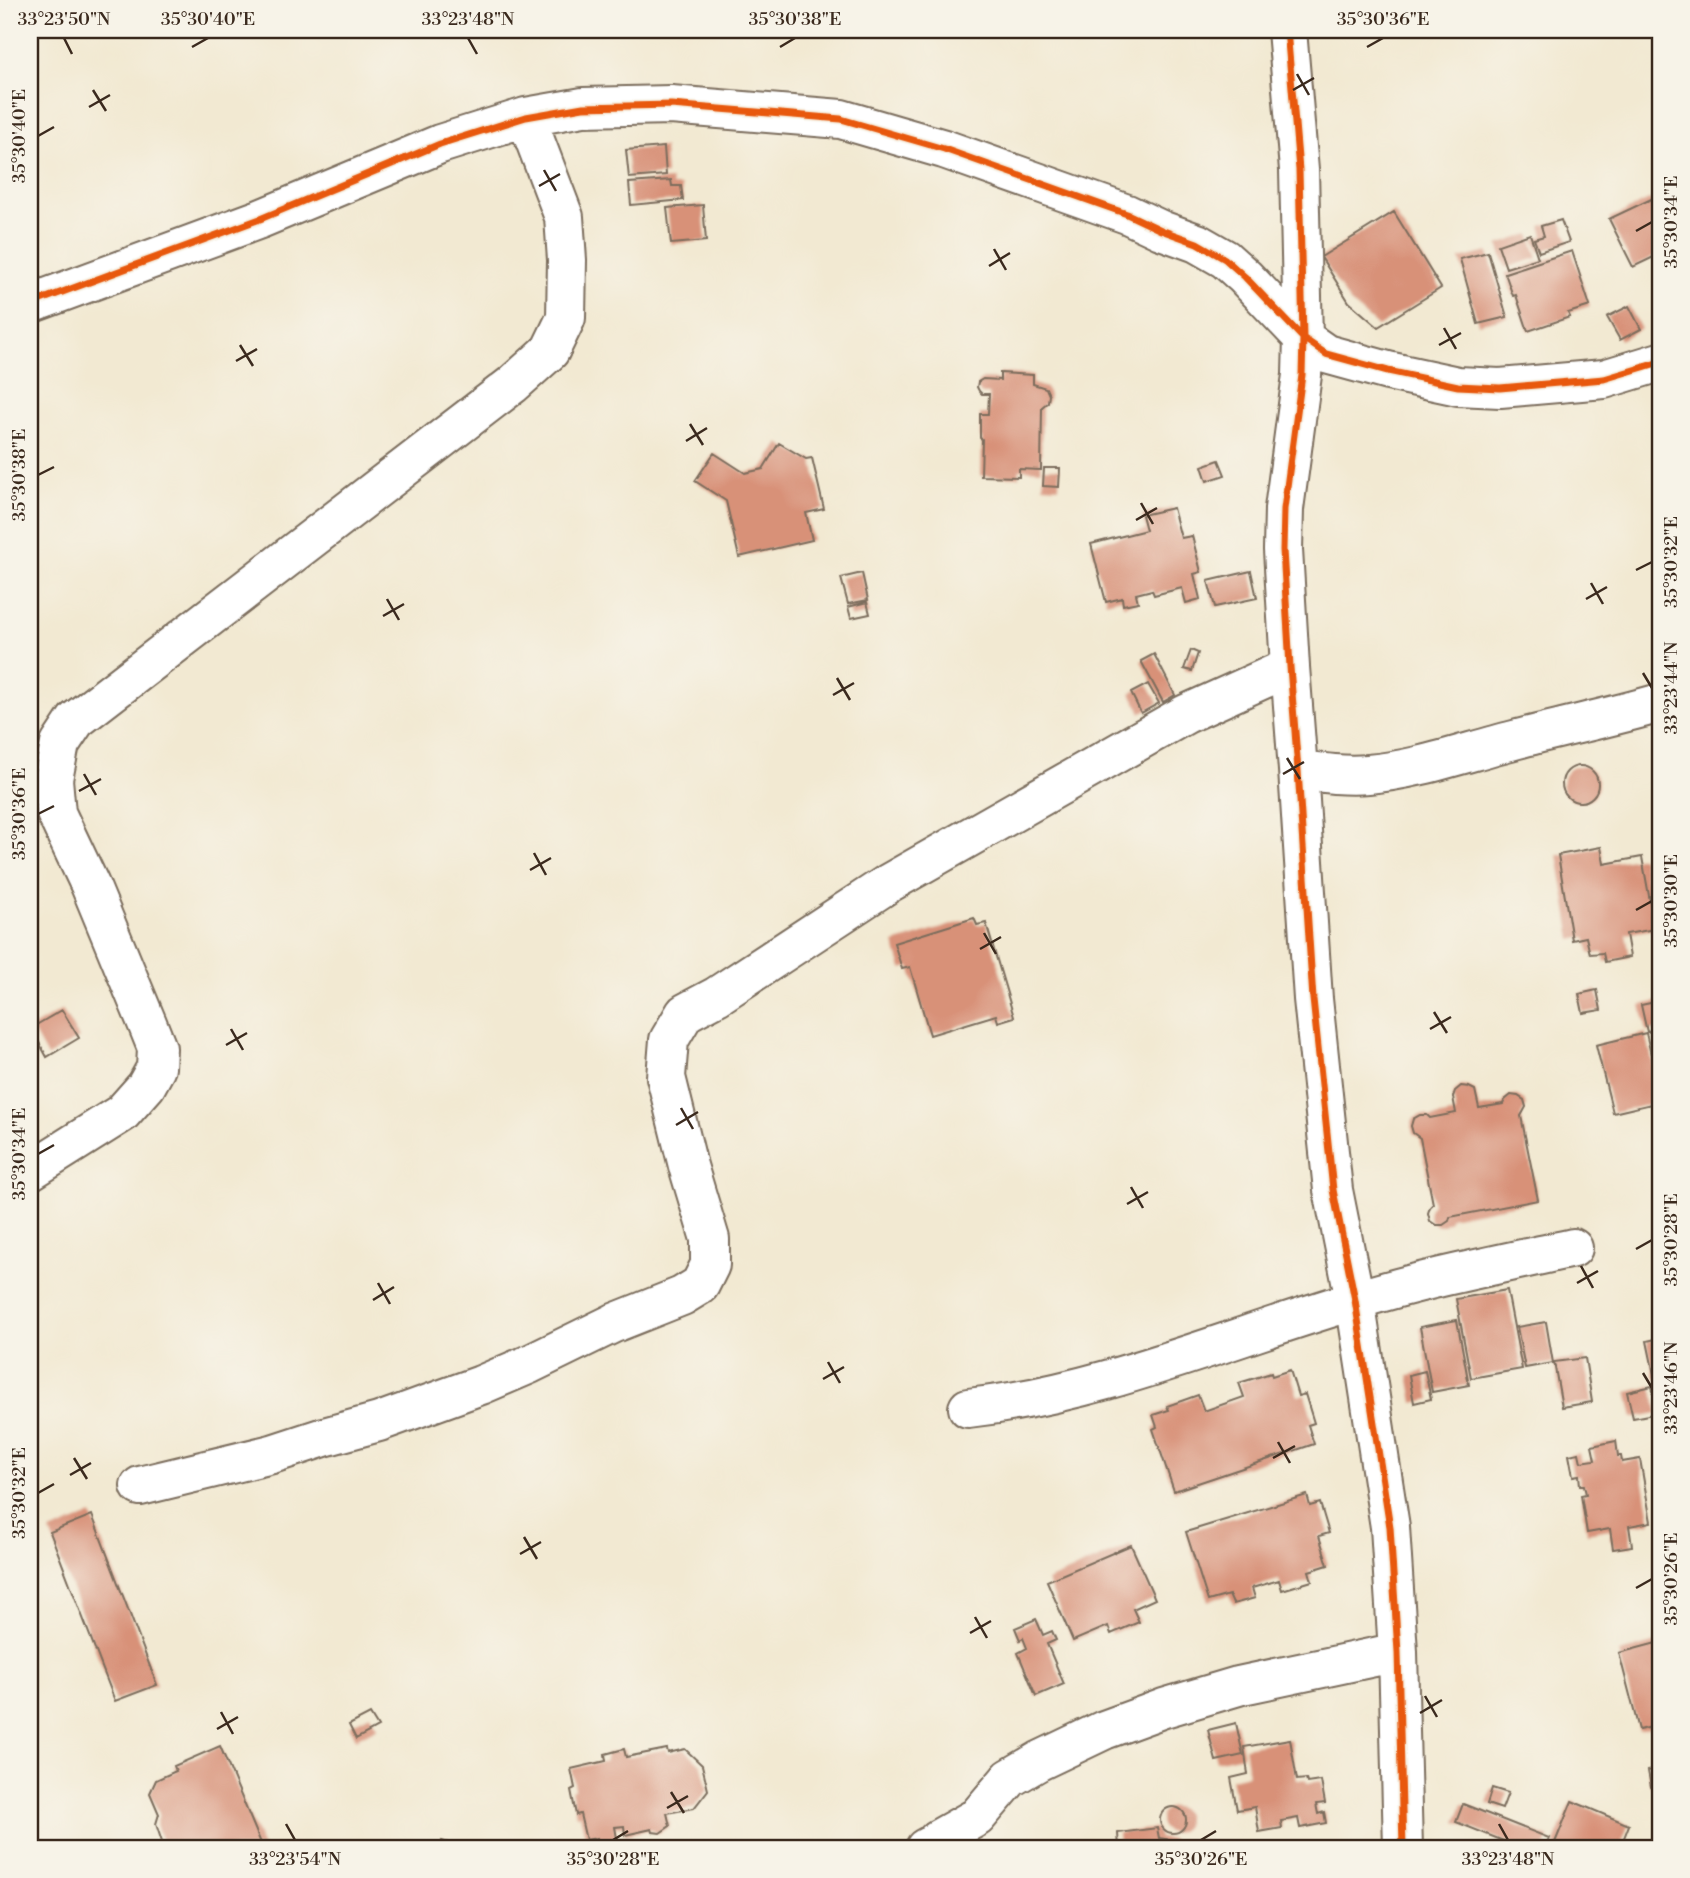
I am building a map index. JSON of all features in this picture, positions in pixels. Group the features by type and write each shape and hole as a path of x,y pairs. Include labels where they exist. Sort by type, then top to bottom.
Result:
{"street":[{"path":"1287,30 1299,170 1303,338 1284,509 1283,550 1290,667 1313,999 1334,1190 1355,1300 1390,1527 1398,1652 1403,1848"},
{"path":"30,304 260,219 440,144 526,117 583,107 671,105 841,119 944,149 1127,214 1197,243 1225,259 1303,338 1326,354 1388,372 1458,386 1500,388 1604,379 1660,362"},
{"path":"30,1171 122,1113 146,1086 156,1068 157,1048 90,885 56,813 53,779 60,744 76,720 512,385 550,351 566,318 567,260 564,217 526,117"},
{"path":"141,1486 272,1454 379,1422 493,1380 614,1323 682,1296 700,1285 710,1265 709,1239 666,1077 669,1040 685,1013 717,996 901,876 1186,714 1290,667"},
{"path":"1298,770 1331,774 1368,774 1413,767 1660,703"},
{"path":"968,1408 1009,1404 1106,1381 1355,1300 1573,1248"},
{"path":"925,1848 977,1817 1010,1778 1104,1730 1164,1708 1238,1686 1398,1652"}],"building":[{"path":"664,147 666,175 629,178 626,150"},
{"path":"671,180 672,186 681,186 683,200 631,205 629,183"},
{"path":"1651,199 1660,219 1660,254 1633,267 1609,219"},
{"path":"703,205 706,241 671,244 667,208"},
{"path":"1394,212 1441,288 1378,327 1349,302 1321,257"},
{"path":"1561,220 1569,242 1539,252 1534,239 1544,236 1541,226"},
{"path":"1530,234 1538,258 1506,268 1498,245"},
{"path":"1572,251 1590,306 1568,313 1570,317 1528,331 1516,295 1513,296 1505,273"},
{"path":"1488,252 1507,317 1478,324 1460,259"},
{"path":"1629,306 1641,329 1620,340 1607,317"},
{"path":"1000,373 1033,375 1033,384 1046,388 1049,395 1048,402 1042,407 1041,470 1019,469 1019,477 981,476 980,414 988,414 989,394 982,394 977,387 978,382 983,379 1000,380"},
{"path":"779,443 806,459 812,458 824,509 806,513 812,540 739,557 726,501 695,481 714,453 745,473 763,469"},
{"path":"1219,460 1225,475 1207,481 1202,466"},
{"path":"1044,468 1060,468 1059,487 1043,486"},
{"path":"1173,508 1181,538 1192,536 1201,572 1194,574 1200,599 1186,603 1182,588 1154,595 1152,590 1136,594 1138,602 1123,605 1122,598 1106,602 1091,544 1146,530 1142,515"},
{"path":"1251,571 1257,598 1215,607 1208,581"},
{"path":"862,573 868,600 848,604 841,578"},
{"path":"867,602 870,614 851,618 848,607"},
{"path":"1191,650 1198,653 1192,671 1184,669"},
{"path":"1154,654 1175,695 1163,702 1141,661"},
{"path":"1148,684 1159,703 1141,713 1131,693"},
{"path":"1580,766 1593,771 1598,784 1593,797 1580,802 1567,797 1562,784 1567,771"},
{"path":"1601,847 1604,864 1642,857 1655,929 1626,934 1630,957 1605,962 1603,953 1590,954 1586,937 1572,940 1558,855"},
{"path":"974,918 977,925 986,923 1014,1017 998,1022 996,1015 930,1035 910,967 902,969 894,943"},
{"path":"1597,990 1601,1010 1583,1013 1579,994"},
{"path":"1660,1001 1660,1029 1647,1032 1641,1005"},
{"path":"62,1010 79,1038 47,1057 31,1028"},
{"path":"1646,1033 1660,1102 1613,1113 1596,1045"},
{"path":"1461,1086 1475,1090 1479,1108 1503,1104 1511,1095 1524,1100 1526,1107 1521,1116 1538,1200 1450,1217 1443,1225 1436,1225 1430,1221 1428,1213 1433,1204 1420,1138 1413,1133 1411,1126 1413,1119 1420,1115 1430,1118 1456,1113 1453,1097"},
{"path":"1507,1290 1522,1369 1471,1378 1456,1299"},
{"path":"1457,1320 1469,1385 1432,1392 1420,1327"},
{"path":"1546,1322 1553,1363 1525,1368 1517,1327"},
{"path":"1660,1338 1660,1378 1655,1379 1647,1341"},
{"path":"1585,1358 1592,1402 1562,1407 1554,1362"},
{"path":"1290,1370 1298,1396 1305,1394 1314,1423 1308,1425 1314,1444 1174,1491 1153,1429 1157,1427 1153,1415 1169,1410 1167,1406 1198,1395 1204,1411 1244,1397 1239,1383"},
{"path":"1425,1371 1431,1399 1414,1403 1409,1375"},
{"path":"1652,1386 1658,1413 1633,1418 1627,1392"},
{"path":"1616,1441 1618,1456 1621,1456 1622,1462 1640,1459 1651,1522 1629,1526 1632,1546 1613,1549 1610,1529 1587,1533 1581,1495 1586,1494 1584,1485 1580,1485 1579,1475 1573,1476 1569,1455 1579,1453 1581,1462 1595,1460 1592,1446"},
{"path":"1307,1495 1310,1506 1320,1503 1329,1533 1319,1536 1328,1565 1309,1571 1312,1581 1282,1590 1279,1580 1252,1588 1255,1598 1233,1604 1229,1595 1208,1601 1186,1532"},
{"path":"92,1515 157,1685 115,1701 50,1532"},
{"path":"1131,1545 1155,1599 1133,1609 1139,1622 1111,1634 1108,1626 1073,1641 1047,1581"},
{"path":"1036,1619 1043,1635 1052,1631 1056,1640 1047,1644 1064,1684 1036,1696 1018,1653 1027,1648 1015,1628"},
{"path":"1660,1642 1660,1725 1639,1730 1619,1653"},
{"path":"370,1714 378,1727 356,1739 349,1725"},
{"path":"1236,1723 1243,1755 1216,1761 1208,1730"},
{"path":"1290,1739 1297,1780 1306,1779 1307,1783 1321,1781 1325,1803 1316,1804 1318,1814 1324,1812 1326,1823 1300,1828 1298,1818 1281,1821 1282,1828 1259,1832 1255,1807 1237,1810 1231,1778 1248,1774 1244,1747"},
{"path":"220,1746 263,1848 164,1848 156,1824 159,1814 150,1793 156,1780 176,1771 174,1766"},
{"path":"624,1749 626,1757 667,1749 668,1753 685,1749 702,1765 708,1790 694,1808 667,1813 670,1826 660,1833 653,1832 652,1829 625,1835 624,1826 615,1827 618,1844 599,1848 597,1838 586,1840 580,1814 576,1815 571,1790 575,1788 571,1769 606,1761 605,1754"},
{"path":"1660,1768 1660,1810 1659,1810 1648,1771"},
{"path":"1492,1788 1508,1793 1502,1809 1487,1804"},
{"path":"1572,1801 1629,1825 1620,1848 1562,1848 1554,1845"},
{"path":"1463,1804 1549,1838 1545,1848 1521,1848 1456,1822"},
{"path":"1173,1807 1182,1811 1186,1820 1182,1829 1173,1833 1164,1829 1160,1820 1164,1811"},
{"path":"1157,1828 1159,1838 1172,1840 1173,1848 1119,1848 1118,1833"},
{"path":"442,1841 463,1848 439,1848"}],"cycle path":[{"path":"1287,30 1299,170 1303,338 1302,375 1284,509 1283,550 1290,667 1313,999 1333,1190 1355,1300 1390,1527 1398,1652 1403,1848"},
{"path":"30,304 260,219 440,144 526,117 583,107 671,105 841,119 944,149 1127,214 1197,243 1225,259 1303,338 1326,354 1388,371 1458,386 1500,388 1604,379 1660,362"}]}
